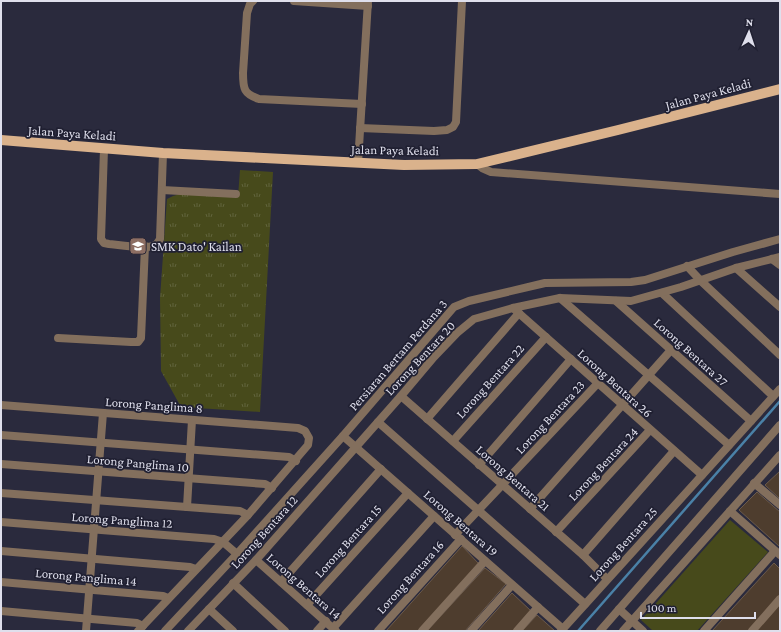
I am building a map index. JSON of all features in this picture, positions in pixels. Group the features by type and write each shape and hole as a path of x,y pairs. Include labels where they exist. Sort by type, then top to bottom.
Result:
{"main road":[{"name":"Jalan Paya Keladi","path":"1,140 163,153 358,163 404,165 477,164 780,89"}],"street":[{"path":"253,1 250,4 247,13 243,74 245,91 250,96 259,99 362,104"},
{"path":"294,1 368,4 358,163"},
{"path":"360,128 442,131 453,127 456,122 462,1"},
{"path":"104,148 101,239 104,243 109,244 153,246 158,243 160,239 163,153"},
{"path":"477,164 491,172 780,194"},
{"path":"162,190 236,194"},
{"name":"Persiaran Bertam Perdana 3","path":"165,631 237,554 343,436 454,308 461,304 545,283 631,282 645,280 780,239"},
{"path":"58,338 138,342 141,338 145,246"},
{"path":"776,258 780,265"},
{"name":"Lorong Bentara 20","path":"355,447 434,357 474,319 516,310 560,298 631,301 701,281 736,268 776,258"},
{"path":"687,266 780,355"},
{"path":"736,268 780,307"},
{"path":"662,293 773,396"},
{"path":"560,298 729,445"},
{"name":"Lorong Bentara 27","path":"616,301 751,421"},
{"path":"427,419 516,310"},
{"name":"Lorong Bentara 26","path":"516,310 702,475"},
{"name":"Lorong Bentara 22","path":"453,441 546,337"},
{"path":"530,509 671,350"},
{"path":"479,465 571,359"},
{"name":"Lorong Bentara 23","path":"478,510 598,383"},
{"name":"Lorong Bentara 25","path":"562,630 780,389"},
{"name":"Lorong Bentara 21","path":"401,396 583,555 607,580"},
{"name":"Lorong Panglima 8","path":"1,405 298,428 306,431 309,438 308,445 296,461"},
{"path":"86,631 102,414"},
{"path":"187,507 192,420"},
{"path":"378,422 585,604"},
{"path":"600,631 780,424"},
{"name":"Lorong Bentara 24","path":"556,532 650,430"},
{"path":"1,435 289,457 296,461 248,516 168,598 141,628 137,622 1,611"},
{"name":"Lorong Bentara 19","path":"343,436 538,607 562,630"},
{"name":"Lorong Bentara 12","path":"188,631 256,560 355,447"},
{"path":"583,555 674,451"},
{"path":"624,631 754,483 779,458"},
{"name":"Lorong Panglima 10","path":"1,464 265,484 272,488"},
{"path":"281,582 381,470"},
{"path":"754,483 780,505"},
{"path":"1,493 240,511 248,516"},
{"name":"Lorong Bentara 15","path":"307,605 408,493"},
{"name":"Lorong Bentara 16","path":"378,631 458,537 478,510"},
{"path":"704,631 778,553 730,511"},
{"path":"335,630 434,516"},
{"name":"Lorong Panglima 12","path":"1,522 214,539 223,542 237,554"},
{"path":"1,551 190,567 196,569"},
{"name":"Lorong Bentara 14","path":"256,560 335,630"},
{"path":"422,631 485,561"},
{"name":"Lorong Panglima 14","path":"1,582 163,596 168,598"},
{"path":"233,584 285,631"},
{"path":"471,631 512,585"},
{"path":"752,631 780,599"},
{"path":"517,631 538,607"},
{"path":"209,609 233,631"},
{"path":"619,609 643,631"},
{"path":"317,631 326,621"}],"green space":[{"path":"240,170 273,172 260,412 181,407 161,371 160,298 167,199 180,194 238,197"},
{"path":"730,520 768,552 697,631 653,631 641,620"}],"building":[{"path":"780,471 780,499 765,485"},
{"path":"757,492 780,512 780,547 739,510"},
{"path":"462,546 479,564 418,631 386,631"},
{"path":"774,563 780,569 780,595 750,631 712,631"},
{"path":"485,568 506,584 465,631 427,631"},
{"path":"512,593 531,611 513,631 478,631"},
{"path":"780,604 780,631 756,631"},
{"path":"537,615 555,631 522,631"}],"waterway":[{"path":"578,631 780,401"}],"place":[{"name":"SMK Dato' Kailan","path":"138,246"}]}
